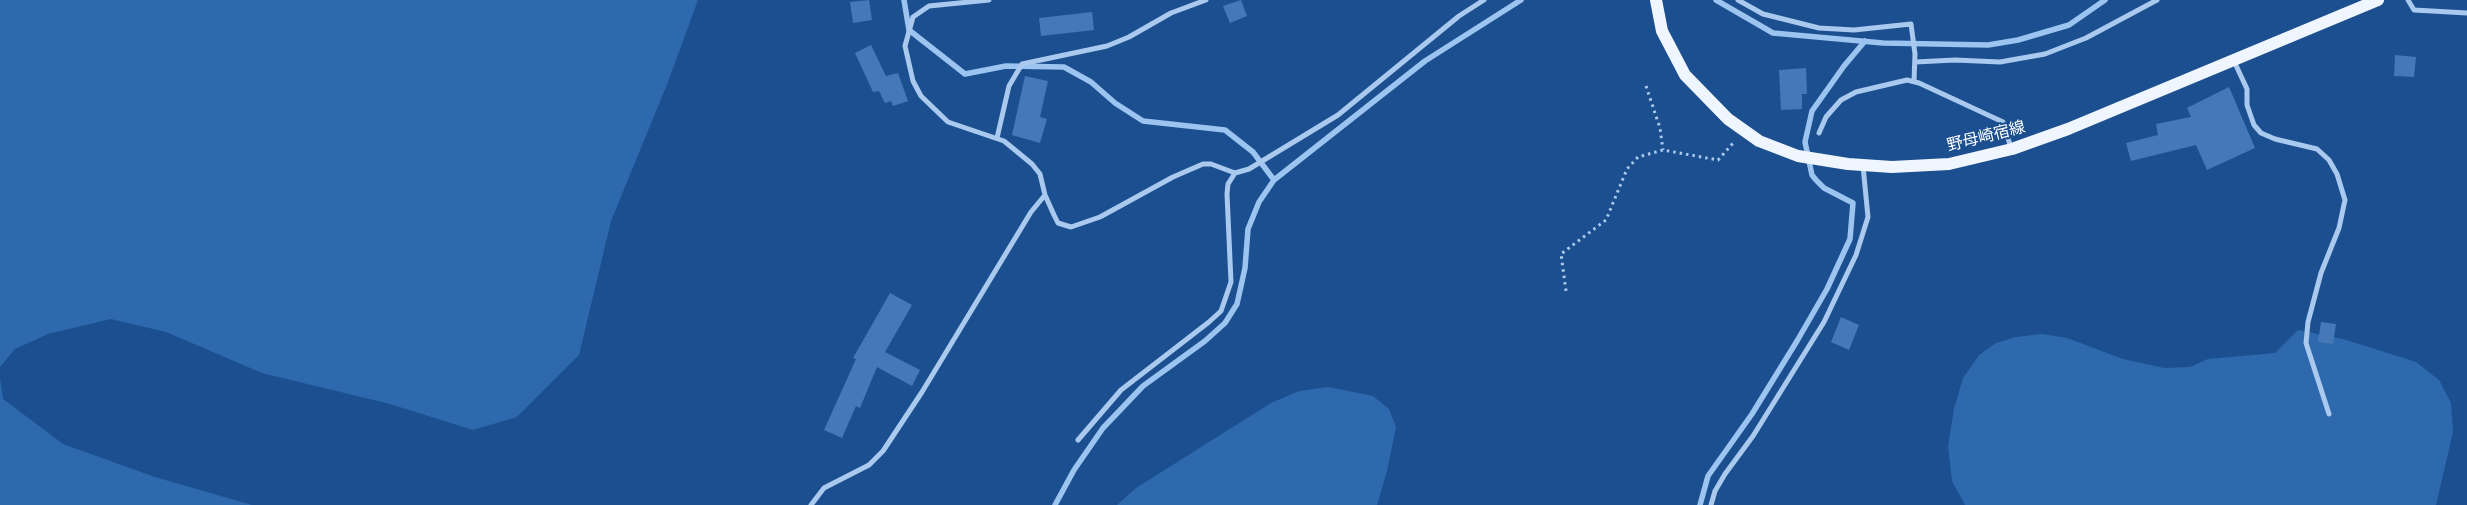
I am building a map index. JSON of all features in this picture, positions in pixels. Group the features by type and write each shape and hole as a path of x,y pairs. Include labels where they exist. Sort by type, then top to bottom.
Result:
{"main road":[{"name":"野母崎宿線","path":"1656,0 1662,31 1685,76 1728,119 1759,141 1798,156 1892,167 1949,164 2012,149 2068,129 2378,0"}],"street":[{"path":"989,0 928,6 913,17 905,46 913,81 922,96 948,122 996,138 1032,164 1040,174 1045,195 1058,222 1071,227 1100,217 1173,177 1203,164 1211,164 1235,173"},
{"path":"996,138 1014,74 1022,64 1107,46 1129,37 1171,13 1206,0"},
{"path":"1078,440 1121,390 1221,311 1231,282 1227,194 1228,184 1235,173 1270,157 1338,114 1459,16 1484,0"},
{"path":"1738,0 1763,14 1819,28 1854,30 1912,24 1915,54 1914,81"},
{"path":"1915,62 1955,60 2000,62 2045,54 2086,38 2157,0"},
{"path":"2408,0 2414,10 2467,13"},
{"path":"2234,60 2247,89 2247,105 2254,125 2261,133 2276,139 2317,149 2329,160 2337,174 2345,200 2340,228 2321,272 2308,322 2306,343 2329,414"},
{"path":"1819,133 1826,117 1841,100 1875,86 1906,80 1914,81 2003,122 2012,149"},
{"path":"1711,505 1715,490 1753,436 1824,322 1856,255 1868,217 1863,165"},
{"path":"811,505 824,488 869,465 883,451 922,392 1030,212 1045,195"}],"path":[{"path":"1646,86 1660,128 1663,150"},
{"path":"1566,291 1561,254 1606,220 1627,169 1638,158 1663,150 1718,160 1744,130"}],"shaded area":[{"path":"0,0 698,0 668,82 611,221 579,355 517,417 473,430 390,404 262,373 166,332 111,319 48,334 15,349 0,367"},
{"path":"2298,330 2343,339 2416,362 2439,380 2451,403 2453,432 2436,505 1965,505 1952,481 1948,446 1954,409 1963,378 1979,355 1996,343 2016,337 2042,334 2067,338 2123,359 2164,368 2190,367 2208,359 2275,353"},
{"path":"0,379 3,399 63,444 155,477 252,505 0,505"},
{"path":"1328,387 1373,396 1389,409 1396,427 1387,471 1377,505 1117,505 1136,488 1271,403 1299,391"}],"building":[{"path":"869,0 872,20 853,23 850,2"},
{"path":"1241,0 1247,16 1230,23 1223,6"},
{"path":"1092,12 1094,30 1041,36 1039,18"},
{"path":"871,45 886,76 898,73 908,101 893,106 891,101 885,103 879,91 873,92 855,53"},
{"path":"2395,55 2416,57 2414,77 2394,76"},
{"path":"1806,68 1807,94 1802,94 1802,109 1781,110 1779,70"},
{"path":"1025,76 1048,81 1040,117 1047,119 1040,143 1012,135"},
{"path":"2229,87 2255,148 2207,170 2196,145 2131,161 2126,143 2158,135 2156,124 2191,117 2187,108"},
{"path":"890,293 912,305 885,352 920,370 912,386 877,367 860,408 856,406 842,438 824,430 856,359 853,358"},
{"path":"1841,317 1859,325 1849,350 1831,342"},
{"path":"2321,322 2336,324 2333,344 2318,342"}],"waterway":[{"path":"904,0 909,30 965,74 1006,66 1064,67 1091,82 1115,103 1143,121 1225,130 1253,152 1274,180"},
{"path":"1055,505 1074,470 1103,428 1143,386 1205,341 1225,323 1237,304 1245,268 1248,229 1259,202 1274,180 1425,61 1521,0"},
{"path":"1716,0 1773,33 1883,43 1988,45 2018,40 2069,25 2105,0"},
{"path":"1700,505 1708,476 1752,414 1797,341 1827,289 1850,239 1853,203 1824,188 1812,175 1805,142 1812,111 1844,66 1865,41"}]}
